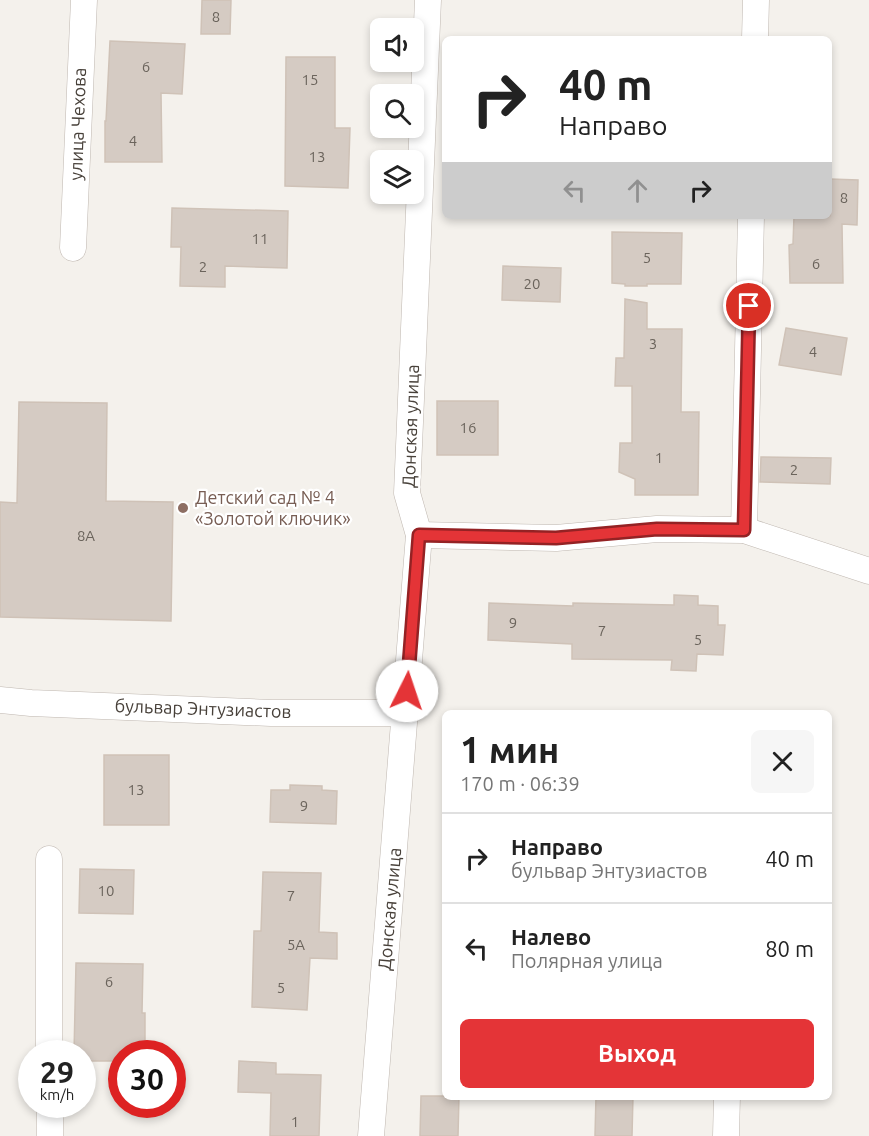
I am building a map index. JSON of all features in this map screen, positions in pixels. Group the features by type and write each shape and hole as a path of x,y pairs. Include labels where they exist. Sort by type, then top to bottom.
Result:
{"street":[{"name":"улица Чехова","path":"73,248 84,0"},
{"name":"Донская улица","path":"372,1136 419,535 407,493 428,0"},
{"path":"755,36 756,0"},
{"path":"744,530 751,219"},
{"path":"419,535 556,538 657,529 744,530 869,571"},
{"name":"бульвар Энтузиастов","path":"0,700 271,713 406,713"},
{"path":"48,859 50,1040"},
{"path":"726,1136 727,1100"},
{"path":"50,1118 50,1136"}],"building":[{"path":"202,0 231,0 230,34 201,34"},
{"path":"110,41 185,44 182,94 161,93 162,162 105,162"},
{"path":"286,57 335,57 335,128 350,128 348,188 285,186"},
{"path":"832,179 858,180 857,225 842,224 843,283 790,283 789,245 793,244 794,219 832,219"},
{"path":"172,208 288,211 287,268 225,266 225,287 180,286 181,247 171,247"},
{"path":"612,232 682,233 681,284 625,286 625,284 612,283"},
{"path":"503,266 561,268 560,302 502,300"},
{"path":"625,299 647,303 647,329 682,329 681,412 699,412 698,495 635,495 635,479 619,472 620,443 632,443 632,386 615,386 616,358 624,358"},
{"path":"786,328 847,338 841,375 779,365"},
{"path":"437,401 498,401 498,455 437,455"},
{"path":"19,402 107,403 106,501 173,502 171,621 0,617 0,502 17,503"},
{"path":"761,457 831,458 830,484 760,482"},
{"path":"674,595 698,596 698,605 718,606 718,625 725,625 723,655 697,654 696,671 671,670 672,660 572,659 572,644 488,640 489,603 573,606 573,603 674,605"},
{"path":"104,755 169,755 169,825 104,825"},
{"path":"290,785 322,786 322,790 337,791 336,824 270,822 271,790 290,790"},
{"path":"80,869 134,870 133,914 79,913"},
{"path":"263,872 321,873 319,932 337,933 337,959 310,958 307,1010 252,1007 254,931 261,931"},
{"path":"76,963 143,964 142,1013 145,1013 145,1040 108,1040 108,1061 96,1061 96,1040 74,1040"},
{"path":"239,1061 276,1063 276,1074 321,1075 319,1136 270,1136 271,1093 238,1092"},
{"path":"421,1096 442,1096 442,1100 459,1100 458,1136 420,1136"},
{"path":"596,1100 633,1100 632,1136 595,1136"}],"place":[{"name":"Детский сад № 4 «Золотой ключик»","path":"183,508"}],"route":[{"path":"407,691 419,535 556,538 657,529 744,530 749,306"}]}
